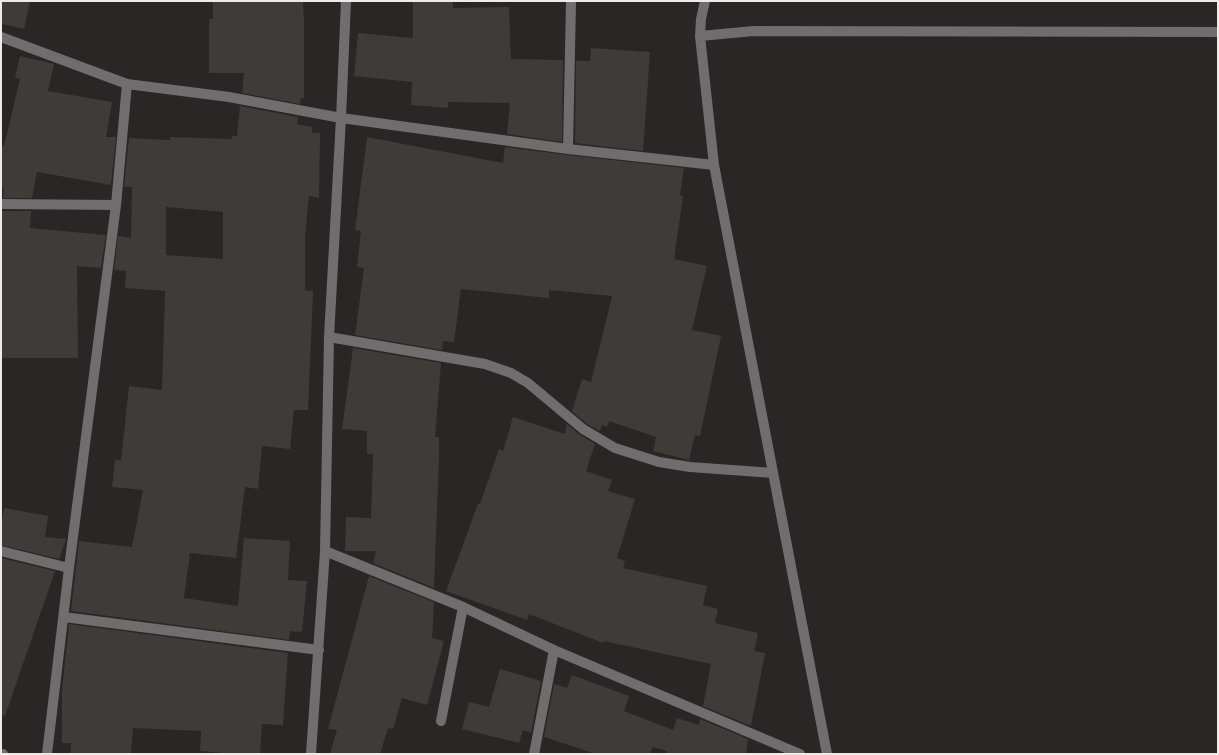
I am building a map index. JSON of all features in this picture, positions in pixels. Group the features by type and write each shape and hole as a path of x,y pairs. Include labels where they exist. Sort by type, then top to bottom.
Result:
{"street":[{"path":"311,754 325,550 329,337 346,1"},
{"path":"568,149 571,1"},
{"path":"705,1 701,19 700,36 714,165 827,754"},
{"path":"700,36 754,30 1218,32"},
{"path":"1,37 127,84 229,97 341,118 568,149 714,165"},
{"path":"47,754 116,205 127,84"},
{"path":"1,204 116,205"},
{"path":"329,337 486,364 511,373 528,383 583,429 615,448 659,462 690,467 773,472"},
{"path":"325,550 463,608 554,650 800,754"},
{"path":"1,551 70,568"},
{"path":"441,721 463,608"},
{"path":"64,617 319,650"},
{"path":"534,754 554,650"}],"building":[{"path":"1,1 30,1 24,29 1,24"},
{"path":"213,1 303,1 304,98 301,98 300,104 242,93 244,73 209,73 209,19 213,19"},
{"path":"413,1 453,1 453,8 509,7 511,59 563,60 562,142 507,134 510,103 448,102 448,108 411,105 412,82 354,76 358,33 413,38"},
{"path":"591,48 650,52 643,151 575,143 576,61 590,61"},
{"path":"20,56 54,64 48,91 112,102 106,137 116,137 111,185 37,172 32,198 3,198 4,188 1,187 1,146 4,146 20,79 15,78"},
{"path":"240,106 298,117 297,124 312,127 312,133 320,133 319,198 309,196 305,235 305,290 313,291 308,410 294,410 290,449 262,446 258,489 245,487 236,558 190,553 184,598 238,606 244,538 290,541 288,580 307,581 302,632 290,631 289,640 71,611 79,541 132,547 143,490 112,487 115,460 121,460 129,386 162,390 165,291 125,288 126,271 114,270 118,236 131,238 132,187 124,187 129,138 170,140 170,137 232,139 232,136 237,136","holes":["166,207 223,212 223,259 166,255"]},
{"path":"367,137 503,163 505,147 684,168 680,195 683,196 674,259 707,266 692,330 721,336 700,436 695,435 689,460 653,451 656,437 609,421 607,427 602,425 600,431 587,424 572,411 582,379 591,382 612,296 549,290 549,298 461,289 454,342 443,341 442,350 355,335 364,268 357,267 361,231 355,230"},
{"path":"2,211 31,211 30,228 106,235 101,268 77,266 78,358 1,358"},
{"path":"353,348 441,363 435,437 439,437 439,457 434,588 373,563 376,551 345,551 346,517 371,518 373,454 367,454 367,431 342,429"},
{"path":"513,417 565,434 567,424 580,435 595,444 586,471 612,480 608,491 635,499 617,558 625,561 623,568 707,586 703,605 718,609 715,623 758,633 754,651 765,653 751,726 703,706 711,664 604,641 603,643 529,614 527,620 446,591 478,504 480,504 499,449 503,451"},
{"path":"4,508 48,516 45,537 66,539 59,559 1,545 1,527"},
{"path":"1,558 55,571 5,716 1,715"},
{"path":"369,576 434,602 432,638 444,641 427,705 402,698 393,729 388,728 380,754 330,754 337,730 328,729"},
{"path":"69,624 288,653 283,725 262,724 260,754 200,751 201,731 133,728 131,754 71,754 71,743 62,743 62,690"},
{"path":"500,669 541,681 531,733 523,730 519,743 462,729 469,702 489,707"},
{"path":"572,675 629,696 624,711 673,730 677,718 699,725 700,719 748,739 746,754 666,754 667,751 653,747 650,754 596,754 544,737 554,684 567,688"}]}
